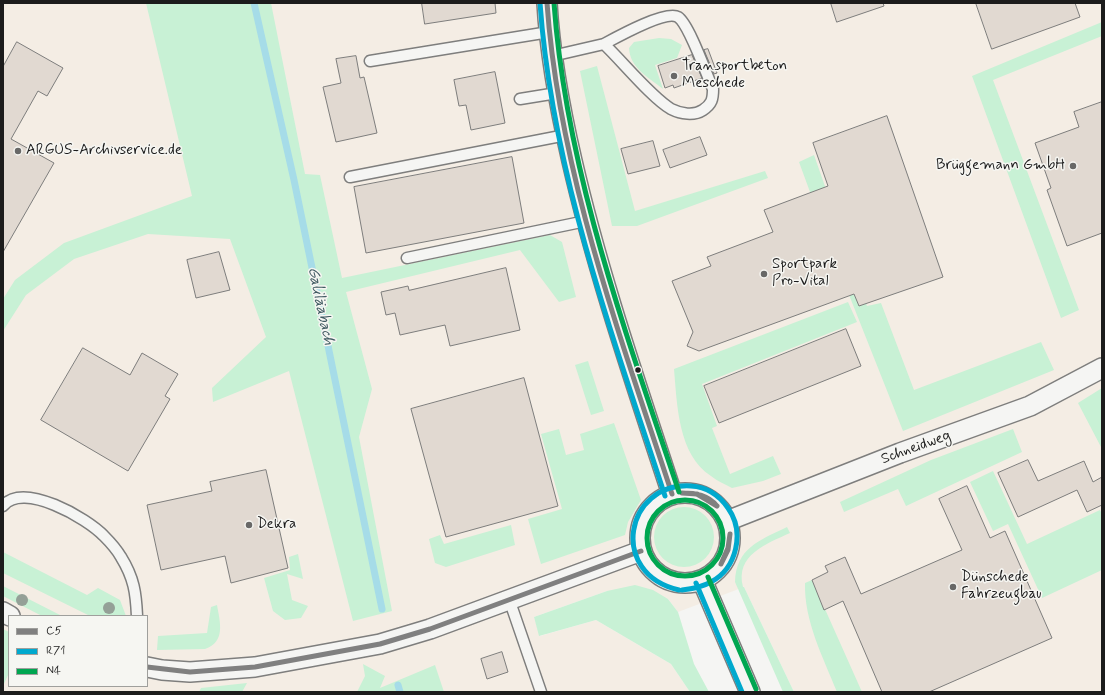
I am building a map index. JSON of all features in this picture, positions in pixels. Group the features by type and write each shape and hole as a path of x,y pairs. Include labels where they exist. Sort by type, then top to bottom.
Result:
{"street":[{"path":"547,3 549,32 558,93 586,222 607,294 672,494"},
{"name":"Schneidweg","path":"727,521 900,453 1030,406 1102,368"},
{"path":"685,492 698,494 711,500 721,509 727,521 730,534 729,547 725,559 717,570 702,580 681,583 668,580 656,573 647,563 641,551 639,537 642,523 654,505 672,494 685,492"},
{"path":"148,667 190,672 255,667 380,644 430,629 641,551"},
{"path":"702,580 750,692"}],"lane":[{"path":"552,56 604,44 625,33 672,15 679,18 690,35 713,89 713,97 710,105 699,112 686,114 671,109 657,98 604,44"},
{"path":"370,61 549,32"},
{"path":"520,99 558,93"},
{"path":"350,177 566,135"},
{"path":"407,258 586,222"},
{"path":"3,506 6,503 18,498 35,497 57,505 103,535 121,557 134,584 137,615"},
{"path":"509,599 542,692"}],"shaded area":[{"path":"3,3 1102,3 1102,692 794,692 744,587 678,612 668,599 607,591 534,617 540,636 596,620 671,664 690,692 3,692"}],"green space":[{"path":"146,3 271,3 305,174 320,175 342,278 550,235 562,242 576,297 559,302 520,250 346,292 372,389 359,437 392,611 353,621 289,371 213,402 212,388 266,337 230,239 148,234 74,259 26,295 3,331 3,299 15,280 64,243 192,196"},
{"path":"1102,22 1102,36 993,80 1079,310 1061,318 972,76"},
{"path":"659,38 671,39 682,45 677,58 655,65 663,89 636,67 630,55 629,48 634,42"},
{"path":"597,66 635,211 765,171 768,178 637,226 612,226 580,71"},
{"path":"814,155 867,306 881,303 914,390 1041,342 1054,370 903,431 832,252 799,162"},
{"path":"848,302 857,322 702,384 717,426 712,428 730,474 773,456 781,474 763,481 732,488 713,478 700,467 686,442 678,413 674,369"},
{"path":"588,361 604,411 591,415 575,365"},
{"path":"1102,388 1102,447 1101,447 1078,403"},
{"path":"614,423 641,500 628,522 625,535 541,564 528,519 562,509 541,434 559,429 566,455 584,450 580,434"},
{"path":"1013,429 1022,452 906,506 898,489 844,512 840,502 931,460"},
{"path":"993,471 1027,544 1100,510 1102,514 1102,570 1042,598 1008,524 993,531 970,482"},
{"path":"684,507 701,512 709,520 714,537 709,554 701,562 684,567 667,562 659,554 654,537 659,520 667,512"},
{"path":"511,525 515,545 446,567 435,563 429,539 440,535 444,544"},
{"path":"787,527 790,533 762,546 754,552 744,567 742,576 743,587 794,692 783,692 735,582 736,570 745,553 759,541"},
{"path":"3,552 87,595 98,588 120,600 126,615 88,615 3,573"},
{"path":"298,554 303,579 287,574 292,600 308,606 301,618 285,620 273,611 264,578 290,570 289,557"},
{"path":"812,580 862,692 837,692 820,652 811,625 805,583"},
{"path":"635,585 653,590 668,599 678,612 694,664 709,692 690,692 671,664 596,620 539,636 534,617 607,591"},
{"path":"3,586 60,615 40,615 3,596"},
{"path":"217,605 220,631 216,642 212,646 205,649 157,650 158,636 207,633 211,607"},
{"path":"3,629 8,632 8,675 3,686"},
{"path":"363,664 385,676 380,688 435,665 444,692 357,692 365,676"},
{"path":"247,683 242,692 199,692 201,688"}],"building":[{"path":"422,3 495,3 496,13 425,24"},
{"path":"831,3 883,3 884,6 837,22"},
{"path":"976,3 1075,3 1080,17 992,49"},
{"name":"ARGUS-Archivservice.de","path":"17,42 63,68 47,96 38,91 11,139 54,163 3,252 3,67"},
{"path":"708,49 717,73 714,74 704,50"},
{"name":"Transportbeton Meschede","path":"692,55 702,78 674,88 673,85 665,88 658,66"},
{"path":"356,56 360,78 364,77 377,133 336,142 323,87 341,83 336,59"},
{"path":"495,72 505,123 471,130 466,105 459,106 454,80"},
{"name":"Brüggemann GmbH","path":"1102,102 1102,233 1067,246 1047,190 1051,188 1035,143 1079,127 1074,112"},
{"path":"887,116 943,277 859,306 854,294 699,351 687,346 693,332 672,281 711,266 707,257 773,232 764,210 828,186 813,143"},
{"path":"700,137 707,155 670,168 663,150"},
{"path":"653,141 660,166 628,174 621,149"},
{"path":"512,157 524,223 366,253 354,187"},
{"path":"219,252 230,290 196,298 187,260"},
{"path":"506,268 520,330 450,346 445,325 400,335 395,313 386,315 381,292 408,286 409,290"},
{"path":"846,329 861,366 719,423 704,386"},
{"path":"83,348 130,375 142,353 178,374 165,396 170,399 128,471 41,420"},
{"path":"524,378 558,506 446,537 411,409"},
{"path":"1028,460 1038,481 1084,461 1093,482 1102,477 1102,505 1087,512 1077,490 1018,517 998,473"},
{"path":"266,470 288,568 231,583 225,556 161,570 147,505 212,491 210,482"},
{"name":"Dünschede Fahrzeugbau","path":"967,486 990,538 1005,531 1052,638 929,692 882,692 843,601 824,610 812,580 828,572 825,566 845,557 861,594 962,550 939,499"},
{"path":"502,652 508,672 487,679 481,659"}],"waterway":[{"name":"Galiläabach","path":"254,3 294,180 382,609"},
{"name":"Galiläabach","path":"398,685 400,692"}],"transit line":[{"name":"R71","path":"540,3 547,66 557,129 571,192 606,315 665,496"},
{"name":"C5","path":"547,3 554,66 564,129 578,191 594,252 632,374 672,494"},
{"name":"N4","path":"554,3 561,66 571,128 585,190 619,312 679,492"},
{"name":"R71","path":"679,590 656,581 642,566 634,549 634,530 639,513 651,498 669,489 691,486 712,492 724,503 733,517 737,538 736,549 732,559 720,576 704,585 682,590"},
{"name":"C5","path":"682,493 697,494 717,506"},
{"name":"C5","path":"682,493 701,495 710,499 717,506"},
{"name":"N4","path":"685,500 699,503 712,511 720,524 723,538 720,552 712,565 699,573 685,576 671,573 658,565 650,552 647,538 650,524 658,511 671,503 685,500"},
{"name":"C5","path":"721,564 728,548 730,534"},
{"name":"C5","path":"721,564 728,550 730,534"},
{"name":"C5","path":"148,667 190,672 255,667 380,644 430,629 641,551"},
{"name":"N4","path":"708,577 756,689"},
{"name":"R71","path":"696,583 742,692"}],"place":[{"name":"Transportbeton Meschede","path":"674,76"},
{"name":"ARGUS-Archivservice.de","path":"18,151"},
{"name":"Brüggemann GmbH","path":"1073,166"},
{"name":"Sportpark Pro-Vital","path":"764,274"},
{"name":"Dekra","path":"249,525"},
{"name":"Dünschede Fahrzeugbau","path":"953,587"}]}
